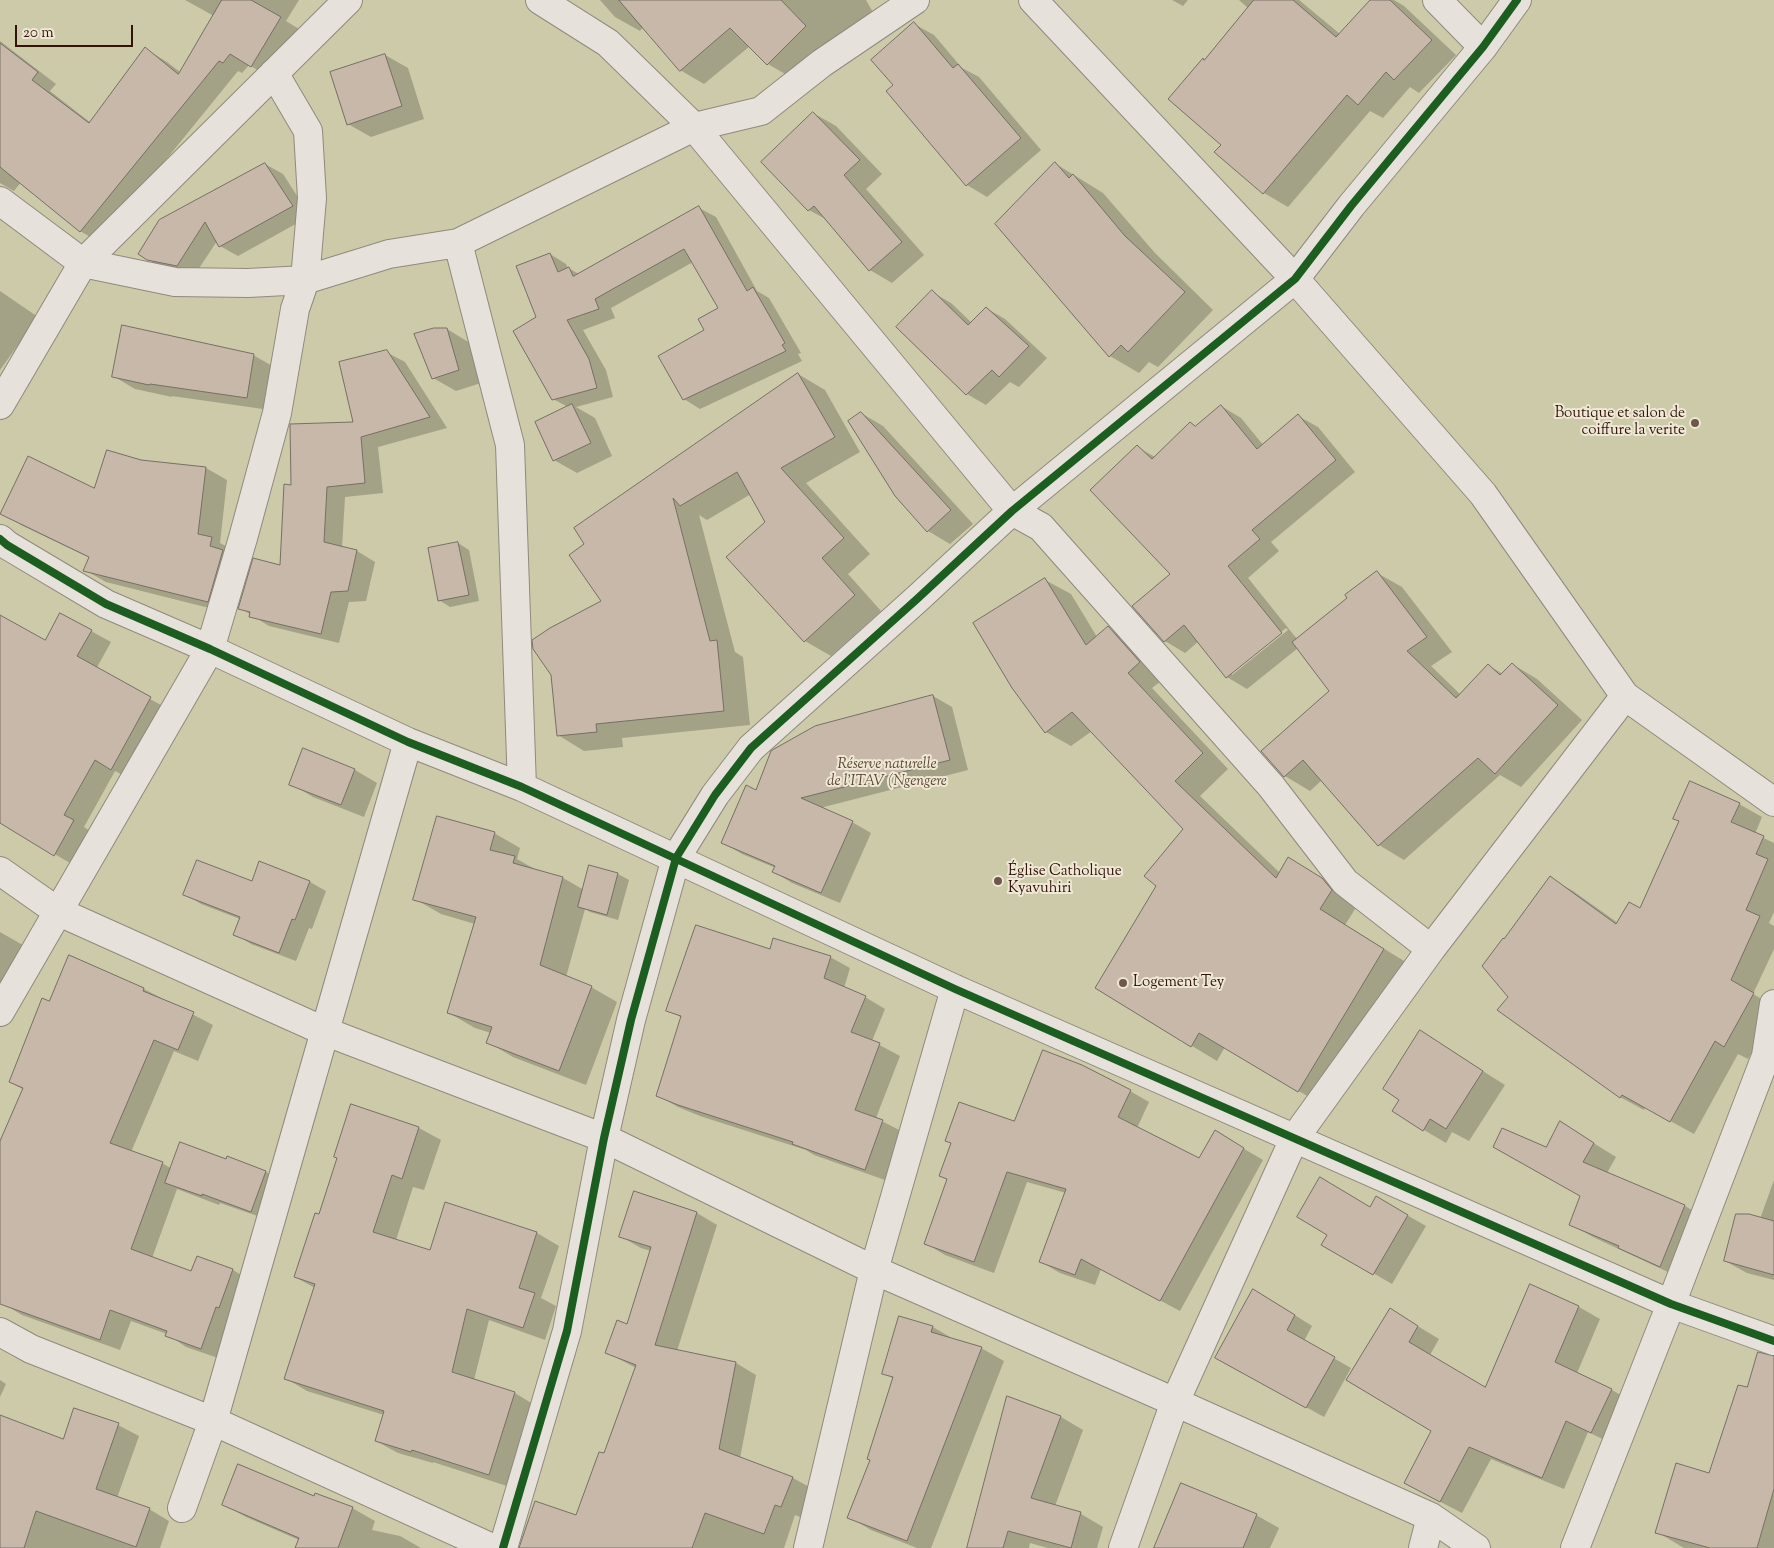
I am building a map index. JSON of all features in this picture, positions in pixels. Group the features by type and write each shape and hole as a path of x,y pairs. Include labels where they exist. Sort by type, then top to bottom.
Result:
{"street":[{"path":"0,405 83,263 348,0"},
{"path":"540,0 608,43 694,128 1012,511 1041,527 1271,786 1345,882 1431,949"},
{"path":"0,201 83,263 175,282 248,283 305,280 389,254 458,243 694,128 761,111 822,63 915,0"},
{"path":"1033,0 1295,279 1483,494 1625,696 1774,802"},
{"path":"1437,0 1483,48"},
{"path":"502,1548 567,1331 604,1138 631,1020 676,858 715,795 751,748 1012,511 1295,279 1351,206 1483,48 1517,0"},
{"path":"0,1012 210,649 243,538 277,413 295,309 305,280 312,198 308,131 274,73"},
{"path":"458,243 510,445 522,787"},
{"path":"0,539 106,604 210,649 408,742 522,787 955,989 1294,1139 1671,1304 1774,1341"},
{"path":"1123,1548 1175,1402 1294,1139 1431,949 1625,696"},
{"path":"182,1508 213,1422 408,742"},
{"path":"0,871 57,911 324,1031 604,1138 874,1270 1431,1517 1476,1548"},
{"path":"808,1548 874,1270 955,989"},
{"path":"1575,1548 1766,1056 1774,1004"},
{"path":"0,1332 31,1349 213,1422 492,1548"},
{"path":"1423,1548 1431,1517"}],"green space":[{"name":"Réserve naturelle de l'ITAV (Ngengere","path":"0,0 1774,0 1774,1548 0,1548"}],"building":[{"path":"222,0 251,0 281,17 251,67 230,54 223,63 219,61 80,232 0,167 0,43 38,72 32,80 89,123 145,47 178,74"},
{"path":"619,0 781,0 806,26 767,65 730,28 680,71"},
{"path":"1254,0 1293,0 1336,37 1370,0 1390,0 1432,40 1394,80 1386,72 1358,105 1347,95 1263,194 1214,152 1221,145 1168,99 1203,58 1204,60"},
{"path":"914,22 953,68 958,64 1021,138 966,186 886,91 893,85 871,60"},
{"path":"385,54 402,106 347,125 330,72"},
{"path":"813,112 860,160 844,175 902,242 869,271 814,206 808,211 761,162"},
{"path":"1055,162 1069,178 1073,174 1125,236 1185,292 1128,352 1121,345 1109,357 995,224"},
{"path":"265,163 293,206 219,247 205,222 177,266 147,260 138,254 159,220"},
{"path":"699,206 747,291 753,287 785,343 782,345 786,351 683,400 658,356 704,330 698,319 718,308 684,249 595,299 599,309 567,320 589,359 597,388 552,400 513,331 536,317 516,266 550,253 558,272 569,267 573,276"},
{"path":"932,290 968,325 986,307 1029,346 999,377 992,370 966,395 896,327"},
{"path":"122,325 254,354 247,398 149,385 112,377"},
{"path":"434,328 447,328 459,370 432,379 414,334"},
{"path":"387,350 430,417 361,437 365,483 327,487 324,542 357,550 348,591 331,592 321,634 249,617 250,612 238,609 253,558 280,565 284,484 291,485 290,424 353,422 339,362"},
{"path":"798,373 835,437 781,468 844,538 822,558 855,595 804,642 726,557 765,522 737,472 680,506 673,498 710,641 717,640 724,711 596,724 597,732 557,736 551,675 533,649 532,640 550,628 601,601 569,555 584,544 574,528"},
{"path":"572,404 591,443 553,461 535,422"},
{"path":"1221,405 1257,449 1298,414 1336,460 1252,530 1260,539 1228,566 1282,633 1226,678 1184,625 1164,642 1132,606 1170,574 1090,490 1137,445 1152,459 1190,422 1195,426"},
{"path":"861,412 951,510 927,532 895,496 848,421"},
{"path":"107,450 141,460 206,467 198,534 212,537 210,546 223,550 208,602 83,571 89,557 0,514 28,456 94,488"},
{"path":"458,542 469,595 438,601 428,548"},
{"path":"1377,571 1427,637 1407,651 1456,698 1488,664 1500,675 1512,663 1558,705 1495,774 1478,758 1378,846 1303,760 1284,777 1261,751 1329,691 1292,642 1347,598 1345,595"},
{"path":"1045,578 1086,645 1108,626 1140,662 1128,673 1203,753 1175,781 1276,878 1288,857 1322,878 1332,890 1320,909 1384,949 1298,1092 1199,1033 1191,1047 1095,988 1156,886 1144,876 1183,829 1072,712 1045,733 1012,688 973,623"},
{"path":"60,613 92,630 77,656 151,697 111,770 95,760 64,815 74,820 54,856 0,823 0,615 45,640"},
{"path":"933,695 950,760 801,798 853,821 821,893 772,872 775,866 721,843 746,785 756,790 771,751 815,726"},
{"path":"303,748 355,769 341,805 289,785"},
{"path":"1690,781 1740,803 1731,822 1764,836 1756,854 1768,859 1746,910 1760,916 1731,980 1754,993 1724,1047 1715,1041 1670,1122 1622,1095 1620,1098 1497,1010 1508,997 1482,966 1550,876 1616,924 1629,902 1640,908 1679,821 1673,819"},
{"path":"437,816 495,832 490,850 515,856 513,863 563,877 540,965 592,986 559,1071 486,1043 492,1027 447,1013 476,917 413,900"},
{"path":"197,860 252,881 259,861 310,881 295,920 292,919 279,953 233,935 240,917 183,895"},
{"path":"589,865 618,873 607,915 578,907"},
{"path":"696,925 770,949 773,938 831,956 824,978 866,996 851,1032 880,1043 855,1110 883,1120 865,1170 792,1144 793,1142 678,1105 656,1096 681,1016 666,1011"},
{"path":"69,955 144,988 143,991 194,1012 178,1050 154,1040 110,1143 163,1162 131,1249 191,1271 197,1256 233,1269 219,1308 216,1307 201,1349 165,1336 167,1331 110,1310 100,1340 0,1304 0,1141 23,1088 9,1082 42,998 49,1001"},
{"path":"1420,1030 1483,1071 1446,1129 1430,1119 1423,1131 1392,1111 1399,1100 1383,1089"},
{"path":"1043,1050 1082,1065 1131,1090 1118,1117 1199,1158 1215,1130 1244,1148 1160,1301 1081,1259 1075,1275 1039,1262 1066,1189 1007,1172 974,1262 924,1244 947,1179 939,1176 951,1143 945,1141 959,1102 1014,1121"},
{"path":"351,1104 419,1127 402,1179 392,1175 373,1232 430,1250 445,1202 537,1232 519,1288 535,1293 523,1328 467,1309 452,1372 515,1392 489,1475 412,1450 411,1452 375,1441 384,1411 284,1379 315,1284 294,1277 315,1213 319,1214 337,1158 334,1157"},
{"path":"1560,1121 1594,1143 1583,1162 1685,1205 1660,1267 1618,1248 1619,1246 1569,1225 1580,1196 1493,1147 1502,1128 1546,1147"},
{"path":"180,1142 226,1159 227,1156 266,1171 251,1212 165,1183"},
{"path":"1320,1177 1370,1207 1376,1196 1408,1215 1373,1275 1321,1245 1327,1235 1297,1217"},
{"path":"634,1191 697,1212 655,1345 736,1362 719,1449 793,1477 781,1507 775,1505 764,1534 705,1513 692,1548 519,1548 535,1501 576,1515 599,1452 604,1453 636,1365 605,1353 617,1320 627,1324 651,1247 619,1237"},
{"path":"1736,1214 1749,1214 1774,1221 1774,1275 1724,1261"},
{"path":"1530,1284 1579,1306 1555,1362 1612,1389 1591,1433 1566,1421 1542,1478 1469,1447 1440,1502 1404,1483 1431,1431 1346,1380 1390,1308 1418,1326 1409,1342 1485,1387"},
{"path":"1253,1289 1295,1315 1287,1330 1335,1357 1306,1408 1215,1358"},
{"path":"899,1316 933,1326 931,1332 982,1347 907,1541 847,1518 870,1460 867,1459 893,1377 882,1374"},
{"path":"1758,1352 1774,1356 1774,1489 1757,1548 1710,1548 1655,1533 1676,1463 1709,1473 1738,1385 1747,1387"},
{"path":"1007,1396 1061,1416 1031,1498 1081,1512 1071,1548 1008,1531 1003,1548 967,1548"},
{"path":"74,1408 119,1423 96,1489 150,1508 136,1547 36,1511 24,1548 0,1548 0,1415 63,1439"},
{"path":"238,1464 314,1496 315,1493 353,1507 338,1548 295,1548 299,1538 222,1505"},
{"path":"1181,1483 1257,1514 1243,1548 1154,1548"}],"cycle path":[{"path":"503,1548 567,1331 604,1138 631,1020 676,858 715,795 751,748 1012,511 1295,279 1351,206 1483,47 1517,0"},
{"path":"0,539 106,604 210,649 408,742 522,787 955,989 1671,1304 1774,1341"}],"place":[{"name":"Boutique et salon de coiffure la verite","path":"1695,423"},
{"name":"Église Catholique Kyavuhiri","path":"998,881"},
{"name":"Logement Tey","path":"1123,983"}]}
